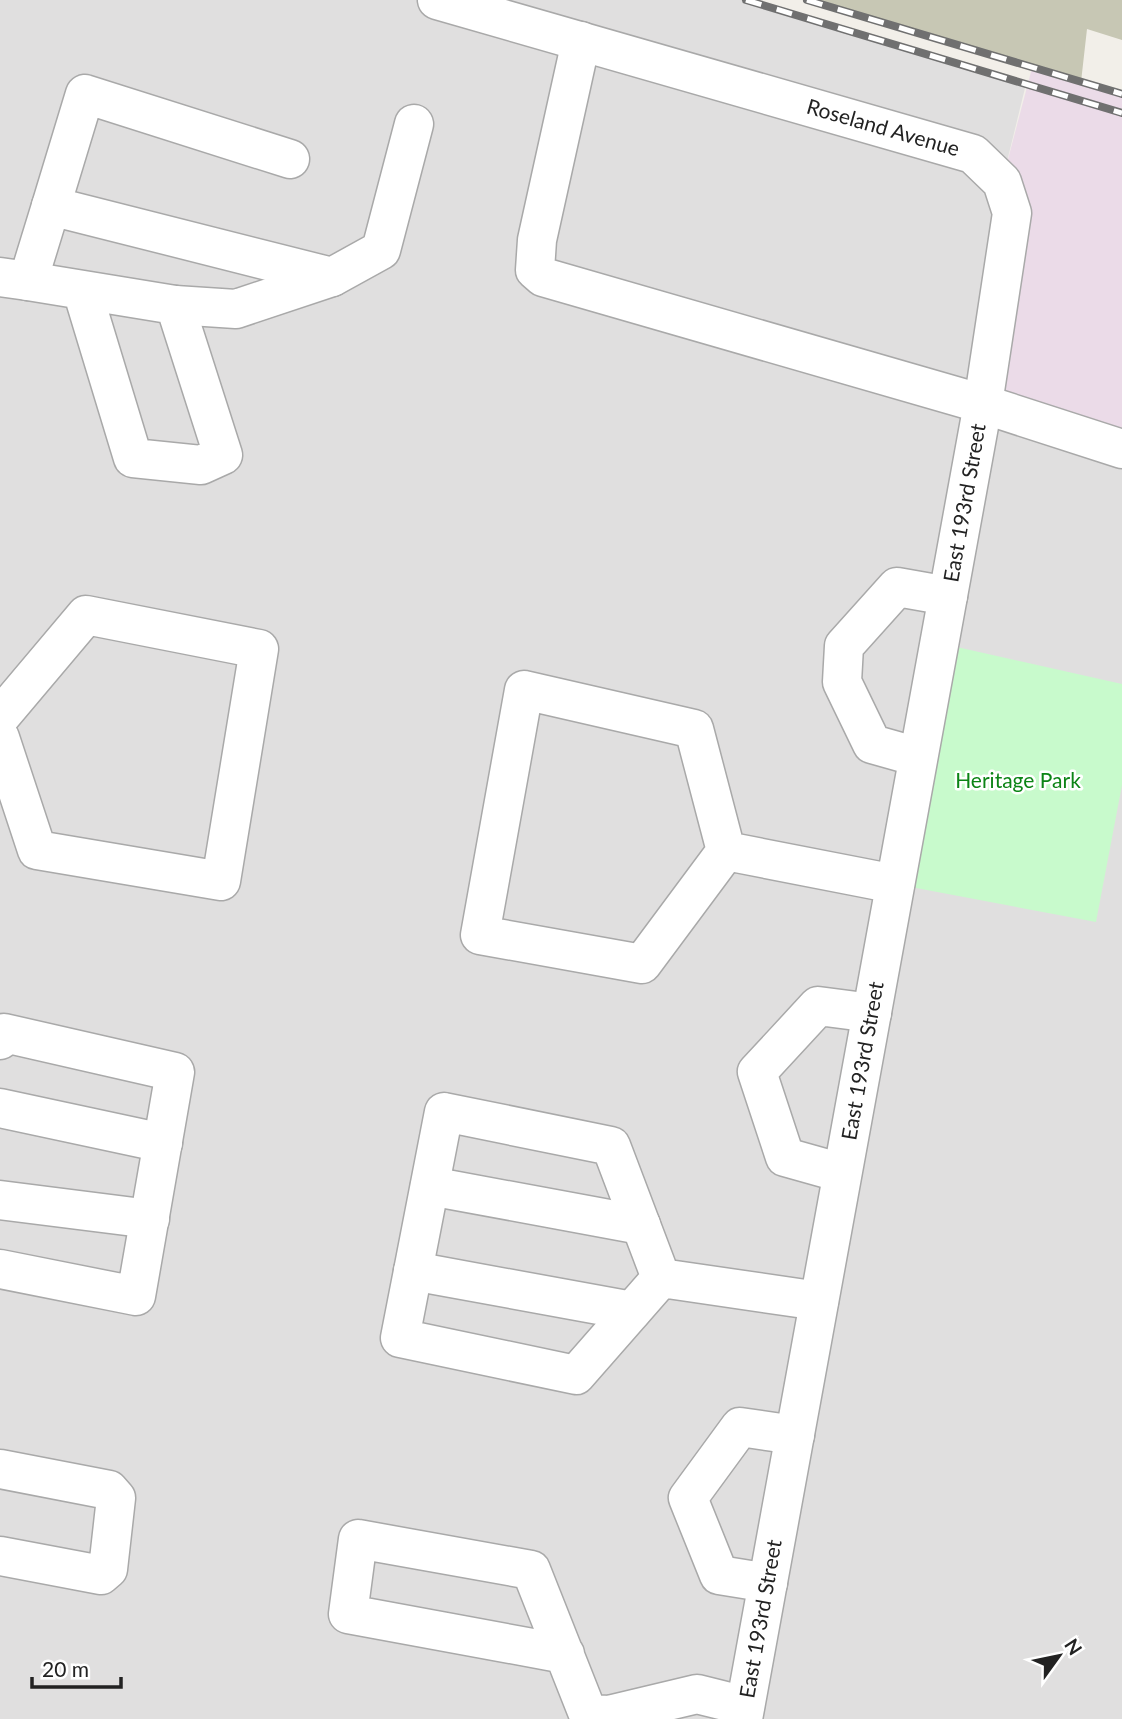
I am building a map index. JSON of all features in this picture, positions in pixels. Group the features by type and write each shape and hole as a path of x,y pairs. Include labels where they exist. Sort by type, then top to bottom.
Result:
{"street":[{"name":"Roseland Avenue","path":"437,0 973,154 1002,182 1012,213 983,404"},
{"path":"581,41 537,240 535,270 543,277 983,404 1122,449"},
{"path":"290,159 85,94 51,206 14,279 175,305 236,309 332,277 381,250 414,124"},
{"path":"51,206 332,277"},
{"path":"82,290 133,458 201,465 223,455 175,305"},
{"name":"East 193rd Street","path":"744,1712 983,404"},
{"path":"918,757 873,744 842,682 844,646 897,587 948,596"},
{"path":"0,717 86,615 259,649 221,881 37,850 0,738"},
{"path":"524,690 694,729 726,850 642,964 480,935 524,690"},
{"path":"726,850 895,884"},
{"path":"842,1173 785,1157 757,1072 818,1006 872,1013"},
{"path":"0,1040 4,1033 175,1072 136,1296 0,1269"},
{"path":"0,1108 163,1143"},
{"path":"444,1112 611,1146 661,1278 576,1375 400,1338 444,1112"},
{"path":"430,1186 641,1225"},
{"path":"0,1200 150,1219"},
{"path":"413,1271 632,1311"},
{"path":"661,1278 819,1301"},
{"path":"768,1583 719,1575 688,1498 740,1427 795,1435"},
{"path":"0,1469 109,1490 116,1498 108,1569 102,1575 0,1556"},
{"path":"565,1654 348,1614 358,1539 531,1570 565,1654 580,1717 609,1715 697,1694 744,1712"}],"shaded area":[{"path":"0,0 747,0 1026,84 1002,182 1122,449 1122,1719 0,1719"},
{"path":"807,0 1122,0 1122,40 1087,29 1081,82"},
{"path":"1032,68 1122,94 1122,449 983,404 1002,182"}],"green space":[{"name":"Heritage Park","path":"939,643 1122,684 1122,785 1096,922 895,884"}],"railway":[{"path":"746,0 1122,113"},
{"path":"807,0 1122,94"}]}
